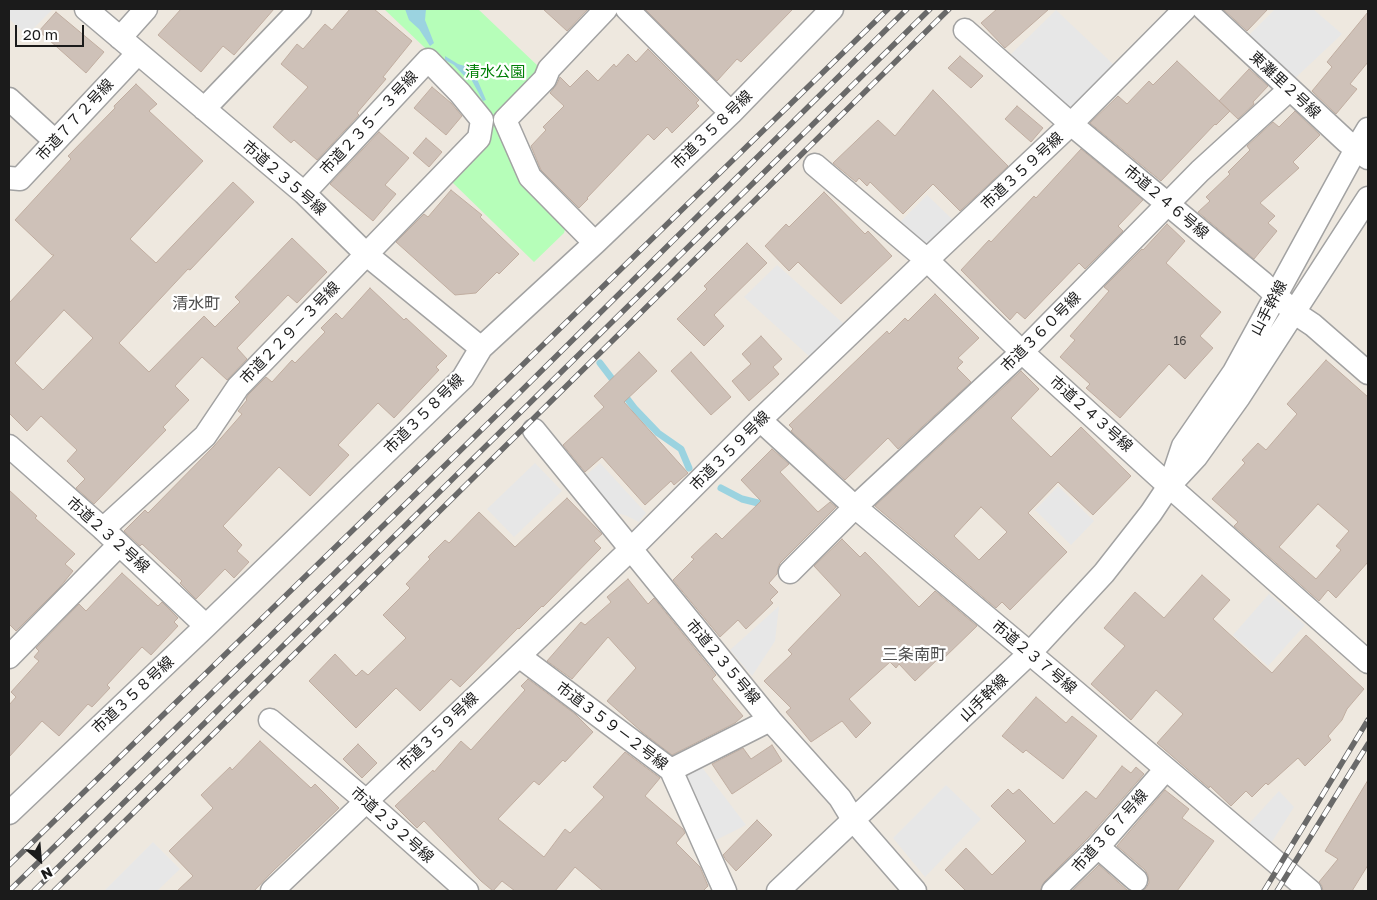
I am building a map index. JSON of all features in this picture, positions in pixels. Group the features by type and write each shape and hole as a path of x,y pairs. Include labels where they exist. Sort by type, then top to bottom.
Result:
{"street":[{"name":"市道２３５号線","path":"86,9 304,194 367,255 481,348"},
{"path":"120,38 146,9"},
{"path":"204,109 300,9"},
{"path":"595,243 530,177 505,120 545,79 549,69 606,9"},
{"path":"628,9 731,113"},
{"name":"市道３５８号線","path":"9,812 206,626 462,378 481,348 595,243 731,113 832,9"},
{"name":"市道３５９号線","path":"272,891 630,550 760,420 1071,124 1185,9"},
{"name":"東灘里２号線","path":"1208,10 1290,89 1346,141 1362,153"},
{"name":"市道２４６号線","path":"965,30 1071,124 1276,295 1295,313 1313,325 1368,372"},
{"name":"市道７７２号線","path":"9,178 20,179 138,53"},
{"name":"市道２３５－３号線","path":"304,194 428,60 460,93 482,120 480,138"},
{"name":"市道３６０号線","path":"790,572 856,507 1022,352 1200,171 1290,89"},
{"path":"9,99 55,141"},
{"name":"山手幹線","path":"1169,486 1183,446 1234,372 1276,295 1362,153 1368,129"},
{"name":"市道２２９－３号線","path":"102,529 205,436 238,387 480,138"},
{"name":"市道２４３号線","path":"815,165 928,260 1022,352 1169,486 1368,662"},
{"name":"山手幹線","path":"778,891 1030,653 1104,573 1151,513 1169,486 1196,457 1239,397 1368,198"},
{"name":"市道２３７号線","path":"760,420 856,507 1310,891"},
{"name":"市道２３５号線","path":"534,430 770,720 840,798 854,821 915,891"},
{"name":"市道２３２号線","path":"9,446 119,544 206,626"},
{"path":"9,657 119,544"},
{"name":"市道３５９－２号線","path":"519,656 671,770 725,891"},
{"name":"市道２３２号線","path":"270,720 366,801 467,891"},
{"path":"671,770 770,720"},
{"name":"市道３６７号線","path":"1053,891 1098,847 1166,769"},
{"path":"1098,847 1136,880"}],"green space":[{"name":"清水公園","path":"384,9 478,9 539,67 539,76 501,114 566,226 564,233 534,262 453,183 452,173 487,138 462,83"}],"shaded area":[{"path":"9,9 53,9 27,35 9,19"},
{"path":"1275,9 1313,9 1342,34 1291,82 1246,38"},
{"path":"1056,10 1115,66 1067,110 1007,58"},
{"path":"927,195 953,220 930,243 916,243 897,225"},
{"path":"777,265 844,324 811,358 744,297"},
{"path":"535,463 562,491 514,537 487,509"},
{"path":"600,463 646,513 639,522 617,513 585,476"},
{"path":"1058,486 1094,521 1071,545 1035,510"},
{"path":"1269,594 1305,625 1268,666 1233,635"},
{"path":"779,606 775,641 752,676 730,650"},
{"path":"701,766 746,825 712,842 682,777"},
{"path":"946,785 981,819 925,877 893,838"},
{"path":"1279,791 1294,807 1268,848 1245,828"},
{"path":"153,842 180,869 157,891 104,891"}],"water":[{"path":"405,9 426,9 425,20 434,43 430,46 419,29 409,20"},
{"path":"445,56 458,64 468,67 477,79 486,100 483,101 471,79 468,80 454,65 445,60"}],"building":[{"path":"181,9 274,9 234,55 223,46 201,72 158,35"},
{"path":"350,9 374,9 412,41 383,77 386,79 357,113 359,115 317,160 294,140 291,143 273,127 308,87 281,64 297,44 303,49 325,24 332,30"},
{"path":"543,9 588,9 567,31"},
{"path":"645,9 793,9 741,62 737,59 717,81"},
{"path":"997,9 1049,9 1005,48 981,23"},
{"path":"1223,9 1268,9 1247,31"},
{"path":"56,12 104,52 86,73 39,31"},
{"path":"1368,12 1368,62 1350,84 1357,89 1336,114 1312,91 1332,67 1327,62"},
{"path":"648,49 699,100 696,103 699,106 672,133 667,127 654,140 648,134 579,208 541,170 531,146 546,130 543,127 564,106 550,93 560,77 570,87 587,70 598,81 614,64 616,67 628,54 636,62"},
{"path":"960,56 983,76 971,88 948,68"},
{"path":"1177,61 1230,111 1215,124 1161,181 1090,123 1118,96 1127,104 1149,81 1153,85"},
{"path":"1249,69 1268,86 1253,102 1254,104 1238,119 1219,101"},
{"path":"136,84 157,104 149,111 203,161 130,239 156,263 233,182 254,202 119,343 149,372 204,316 215,327 240,302 235,297 292,238 327,272 297,303 288,295 237,348 247,359 227,380 202,357 175,386 189,400 163,427 166,430 94,504 76,488 85,479 67,461 77,450 41,416 27,431 9,413 9,303 54,255 15,220 71,159 68,156 115,108 114,106","holes":["64,310 93,338 43,390 15,363"]},
{"path":"432,87 451,103 462,116 446,135 414,108"},
{"path":"933,90 1008,166 960,211 933,184 903,214 870,182 867,186 859,178 856,182 833,163 878,120 895,136"},
{"path":"1017,106 1043,128 1031,142 1005,119"},
{"path":"1295,111 1320,135 1293,162 1299,168 1260,203 1275,216 1268,223 1277,231 1254,259 1198,212 1210,201 1206,197 1230,174 1228,172 1250,150 1247,146 1273,122 1279,127"},
{"path":"379,132 409,158 385,185 396,194 373,221 330,184"},
{"path":"426,138 442,152 429,167 413,153"},
{"path":"1081,149 1143,200 1118,226 1123,231 1085,269 1079,263 1025,319 1017,312 1010,320 961,270 989,240 991,242 1034,196 1036,198"},
{"path":"451,190 482,215 480,217 519,254 476,293 455,295 396,242 424,214 428,217"},
{"path":"824,192 865,234 868,231 892,256 841,304 798,262 789,271 765,246 786,224 789,227"},
{"path":"1167,224 1185,241 1166,263 1221,312 1200,336 1213,348 1185,379 1169,364 1120,418 1086,388 1090,384 1060,357 1075,340 1070,336 1109,291 1104,287"},
{"path":"747,243 767,263 714,315 724,326 704,346 677,319 707,289 704,286"},
{"path":"370,288 447,356 436,367 439,370 394,418 378,403 338,445 349,455 310,496 279,467 223,526 242,545 237,551 249,562 234,578 225,569 196,599 180,583 182,581 142,544 140,546 124,531 145,510 148,513 214,446 242,414 238,411 247,400 248,395 266,377 272,382 292,360 295,363 325,332 321,328 336,313 342,319"},
{"path":"935,294 979,338 958,358 963,362 957,368 971,382 898,449 888,438 845,480 791,431 793,429 789,425 887,331 889,334 905,318 908,321"},
{"path":"761,336 782,359 773,367 779,374 749,401 732,381 751,364 742,354"},
{"path":"639,352 657,371 624,402 688,473 674,485 671,481 645,505 602,457 585,472 563,445 604,407 594,396"},
{"path":"691,352 731,397 711,415 671,371"},
{"path":"1326,360 1368,397 1368,562 1336,598 1328,590 1319,601 1234,526 1238,522 1212,499 1245,463 1242,460 1258,443 1266,450 1297,414 1287,404","holes":["1318,504 1349,531 1336,546 1341,550 1316,579 1279,547"]},
{"path":"1021,371 1039,389 1011,418 1051,457 1081,427 1131,476 1093,515 1058,482 1028,513 1067,552 1010,610 1002,602 996,608 875,506","holes":["981,507 1007,532 979,560 954,536"]},
{"path":"772,449 789,464 780,472 818,512 830,502 836,507 780,563 777,574 769,583 778,592 770,600 773,603 746,629 738,620 720,637 673,580 694,559 691,557 716,533 722,539 761,501 741,480"},
{"path":"9,490 37,516 35,518 75,554 65,564 73,571 60,587 16,631 9,624"},
{"path":"567,498 602,534 594,541 601,548 460,687 451,679 420,711 396,688 356,728 309,681 335,654 356,676 362,670 368,675 406,638 383,615 410,588 406,584 430,559 428,557 445,540 449,543 479,512 515,547"},
{"path":"842,539 860,557 865,552 919,607 935,591 977,626 943,659 940,657 915,681 899,664 896,668 890,662 849,699 871,723 856,738 842,721 811,742 786,712 791,708 764,681 792,654 788,650 841,595 814,566"},
{"path":"122,573 158,606 162,602 178,618 174,622 178,626 151,655 142,647 107,685 110,688 92,707 88,704 59,736 42,721 9,757 9,705 16,697 11,692 39,661 34,657 39,651 36,648 79,604 86,611"},
{"path":"1202,575 1230,600 1213,619 1272,673 1306,635 1364,689 1328,736 1331,740 1305,766 1298,758 1268,785 1266,783 1252,797 1246,791 1231,806 1210,786 1209,788 1157,743 1183,714 1156,690 1131,720 1091,684 1125,646 1104,628 1135,592 1164,618"},
{"path":"628,579 648,604 654,598 716,675 712,679 743,716 735,723 672,755 607,701 636,668 608,637 572,679 547,661 581,622 585,625 611,602 607,597"},
{"path":"528,679 575,714 593,732 565,762 563,760 539,785 534,781 498,819 544,857 565,829 570,833 604,797 593,787 625,752 660,778 645,796 683,829 685,833 676,843 700,867 708,886 703,891 603,891 575,867 555,891 515,891 502,881 493,891 481,881 424,821 417,828 395,806 433,770 434,772 461,741 471,750 525,690 521,686"},
{"path":"1036,697 1066,723 1072,716 1097,736 1063,779 1026,750 1023,753 1002,736"},
{"path":"260,741 311,788 315,784 339,808 254,891 177,891 193,876 169,851 213,808 201,795 230,767 232,770"},
{"path":"358,744 377,763 362,778 343,759"},
{"path":"772,745 782,761 732,794 712,764 743,748 751,759"},
{"path":"1122,766 1131,773 1136,767 1144,774 1088,838 1044,882 1040,891 966,891 945,870 966,848 992,875 1026,841 991,806 1008,789 1013,794 1019,789 1054,824 1086,791 1096,799"},
{"path":"1368,780 1368,865 1352,891 1323,891 1319,882 1338,859 1325,851"},
{"path":"1165,790 1189,809 1182,818 1214,841 1177,891 1142,891 1149,883 1148,875 1145,870 1117,846"},
{"path":"757,820 772,835 736,871 723,855"},
{"path":"1099,865 1127,890 1130,891 1072,891"}],"waterway":[{"path":"600,363 635,409 658,433 681,449 689,468"},
{"path":"721,488 742,499 766,505"}],"railway":[{"path":"9,865 888,9"},
{"path":"9,891 511,401 907,9"},
{"path":"34,891 930,9"},
{"path":"54,891 949,9"},
{"path":"1264,891 1368,720"},
{"path":"1277,891 1368,744"}],"district":[{"name":"清水町","path":"196,304"},
{"name":"三条南町","path":"914,655"}]}
